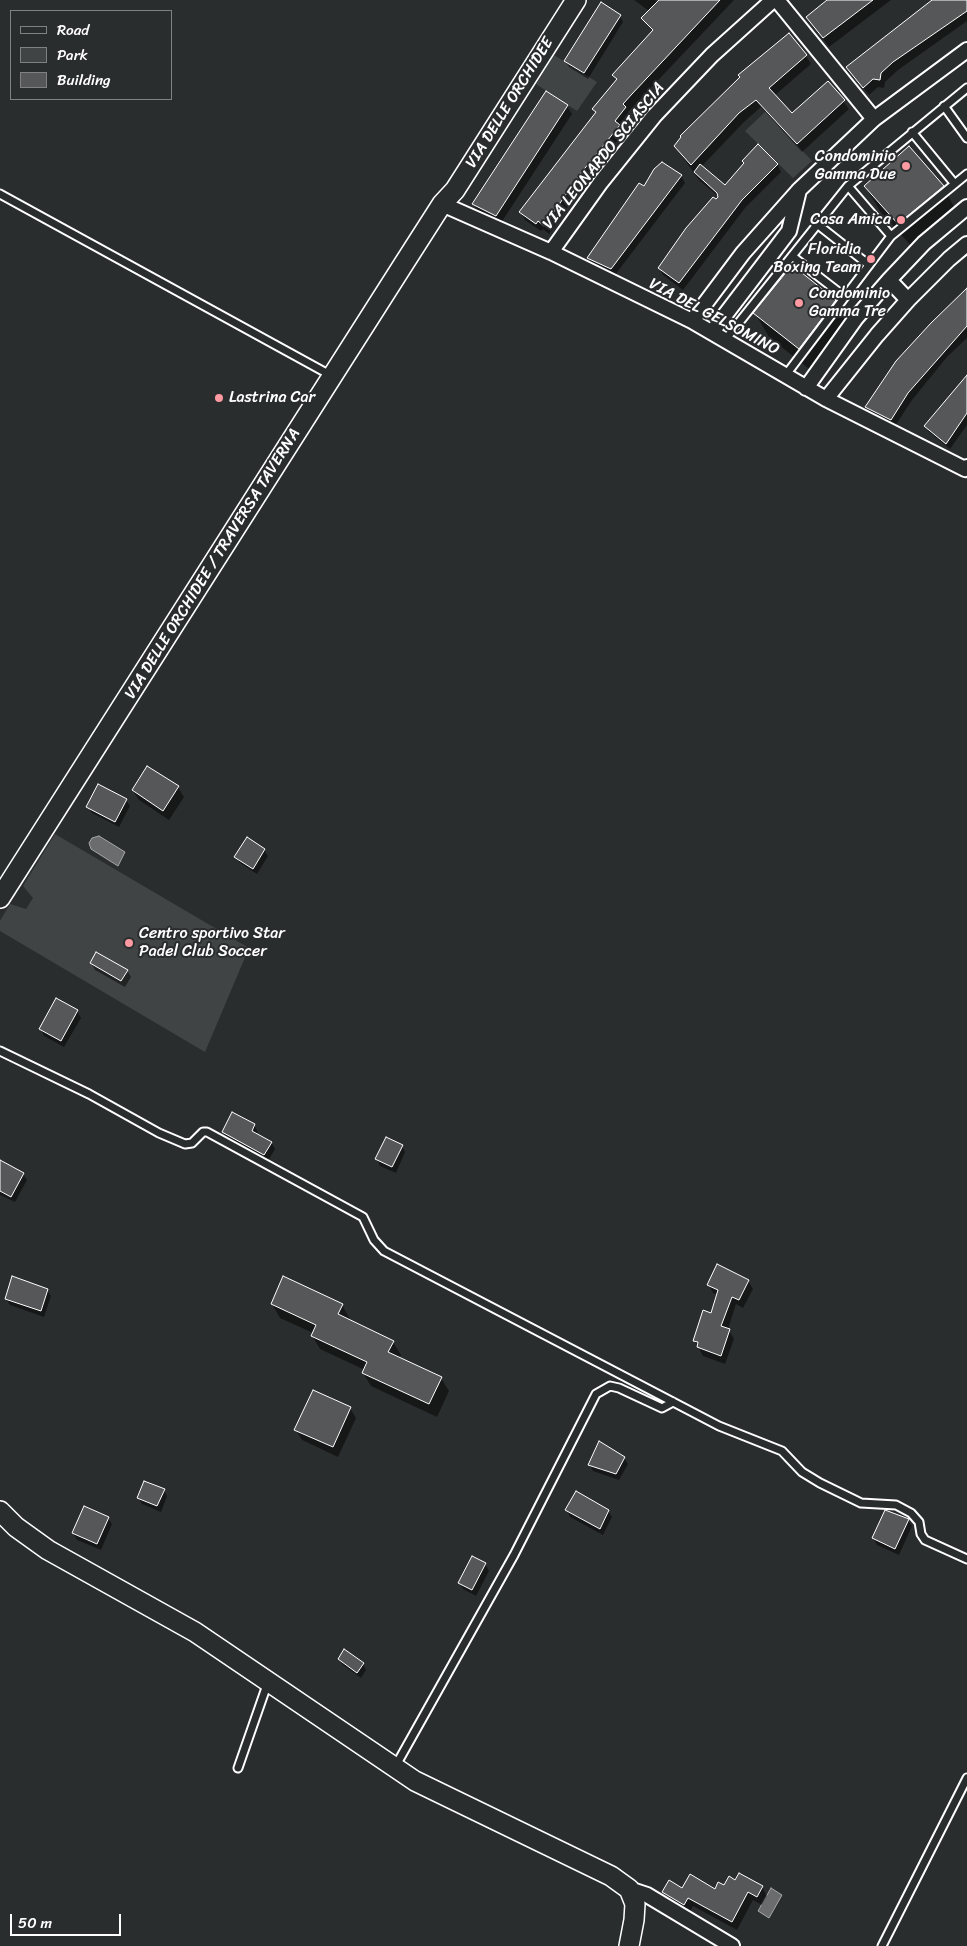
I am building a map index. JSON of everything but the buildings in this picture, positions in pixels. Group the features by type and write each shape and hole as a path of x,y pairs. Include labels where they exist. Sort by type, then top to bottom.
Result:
{"main road":[{"path":"442,204 449,187 567,0"},
{"name":"VIA DELLE ORCHIDEE","path":"442,204 455,190 576,0"},
{"name":"VIA DELLE ORCHIDEE / TRAVERSA TAVERNA","path":"0,898 442,204"},
{"path":"0,1511 16,1528 48,1550 195,1632 415,1781 477,1813 611,1876 629,1889 635,1904 629,1946"}],"street":[{"path":"775,0 874,119"},
{"name":"VIA LEONARDO SCIASCIA","path":"551,252 601,182 654,116 712,55 775,0"},
{"path":"692,321 743,253 800,189 874,119 967,50"},
{"path":"712,332 789,231 800,189"},
{"name":"VIA DEL GELSOMINO","path":"442,204 551,252 692,321 826,399 966,468"},
{"path":"806,388 856,318 889,280 924,243 967,207"},
{"path":"826,399 877,335 908,300 949,258 967,244"},
{"path":"889,280 908,300"},
{"path":"629,1889 646,1895 732,1946"}],"lane":[{"path":"725,340 848,186 967,88"},
{"path":"944,106 967,138"},
{"path":"912,132 954,184"},
{"path":"785,376 890,236 967,174"},
{"path":"848,186 890,236"},
{"path":"0,194 333,376"},
{"path":"817,224 869,265"},
{"path":"792,256 845,297"},
{"path":"0,1051 88,1094 159,1133 185,1144 192,1143 203,1132 207,1132 363,1217 374,1240 384,1251 718,1426 782,1452 802,1472 861,1503 896,1505 911,1513 918,1522 921,1534 925,1540 967,1559"},
{"path":"394,1767 514,1555 596,1394 610,1386 619,1388 662,1408 672,1402"},
{"path":"238,1768 268,1682"},
{"path":"882,1946 967,1778"}],"green space":[{"path":"554,55 597,82 577,111 536,84"},
{"path":"766,111 812,161 793,178 745,131"},
{"name":"Centro sportivo Star Padel Club Soccer","path":"55,834 249,948 205,1052 0,931 0,921 10,904 26,909 33,898 23,886"}],"shaded area":[{"path":"99,836 125,852 118,866 91,849 89,843 92,838"},
{"path":"771,1888 782,1895 769,1918 758,1911"}],"place":[{"name":"Condominio Gamma Due","path":"906,166"},
{"name":"Casa Amica","path":"901,220"},
{"name":"Floridia Boxing Team","path":"871,259"},
{"name":"Condominio Gamma Tre","path":"799,303"},
{"name":"Lastrina Car","path":"219,398"},
{"name":"Centro sportivo Star Padel Club Soccer","path":"129,943"}]}
